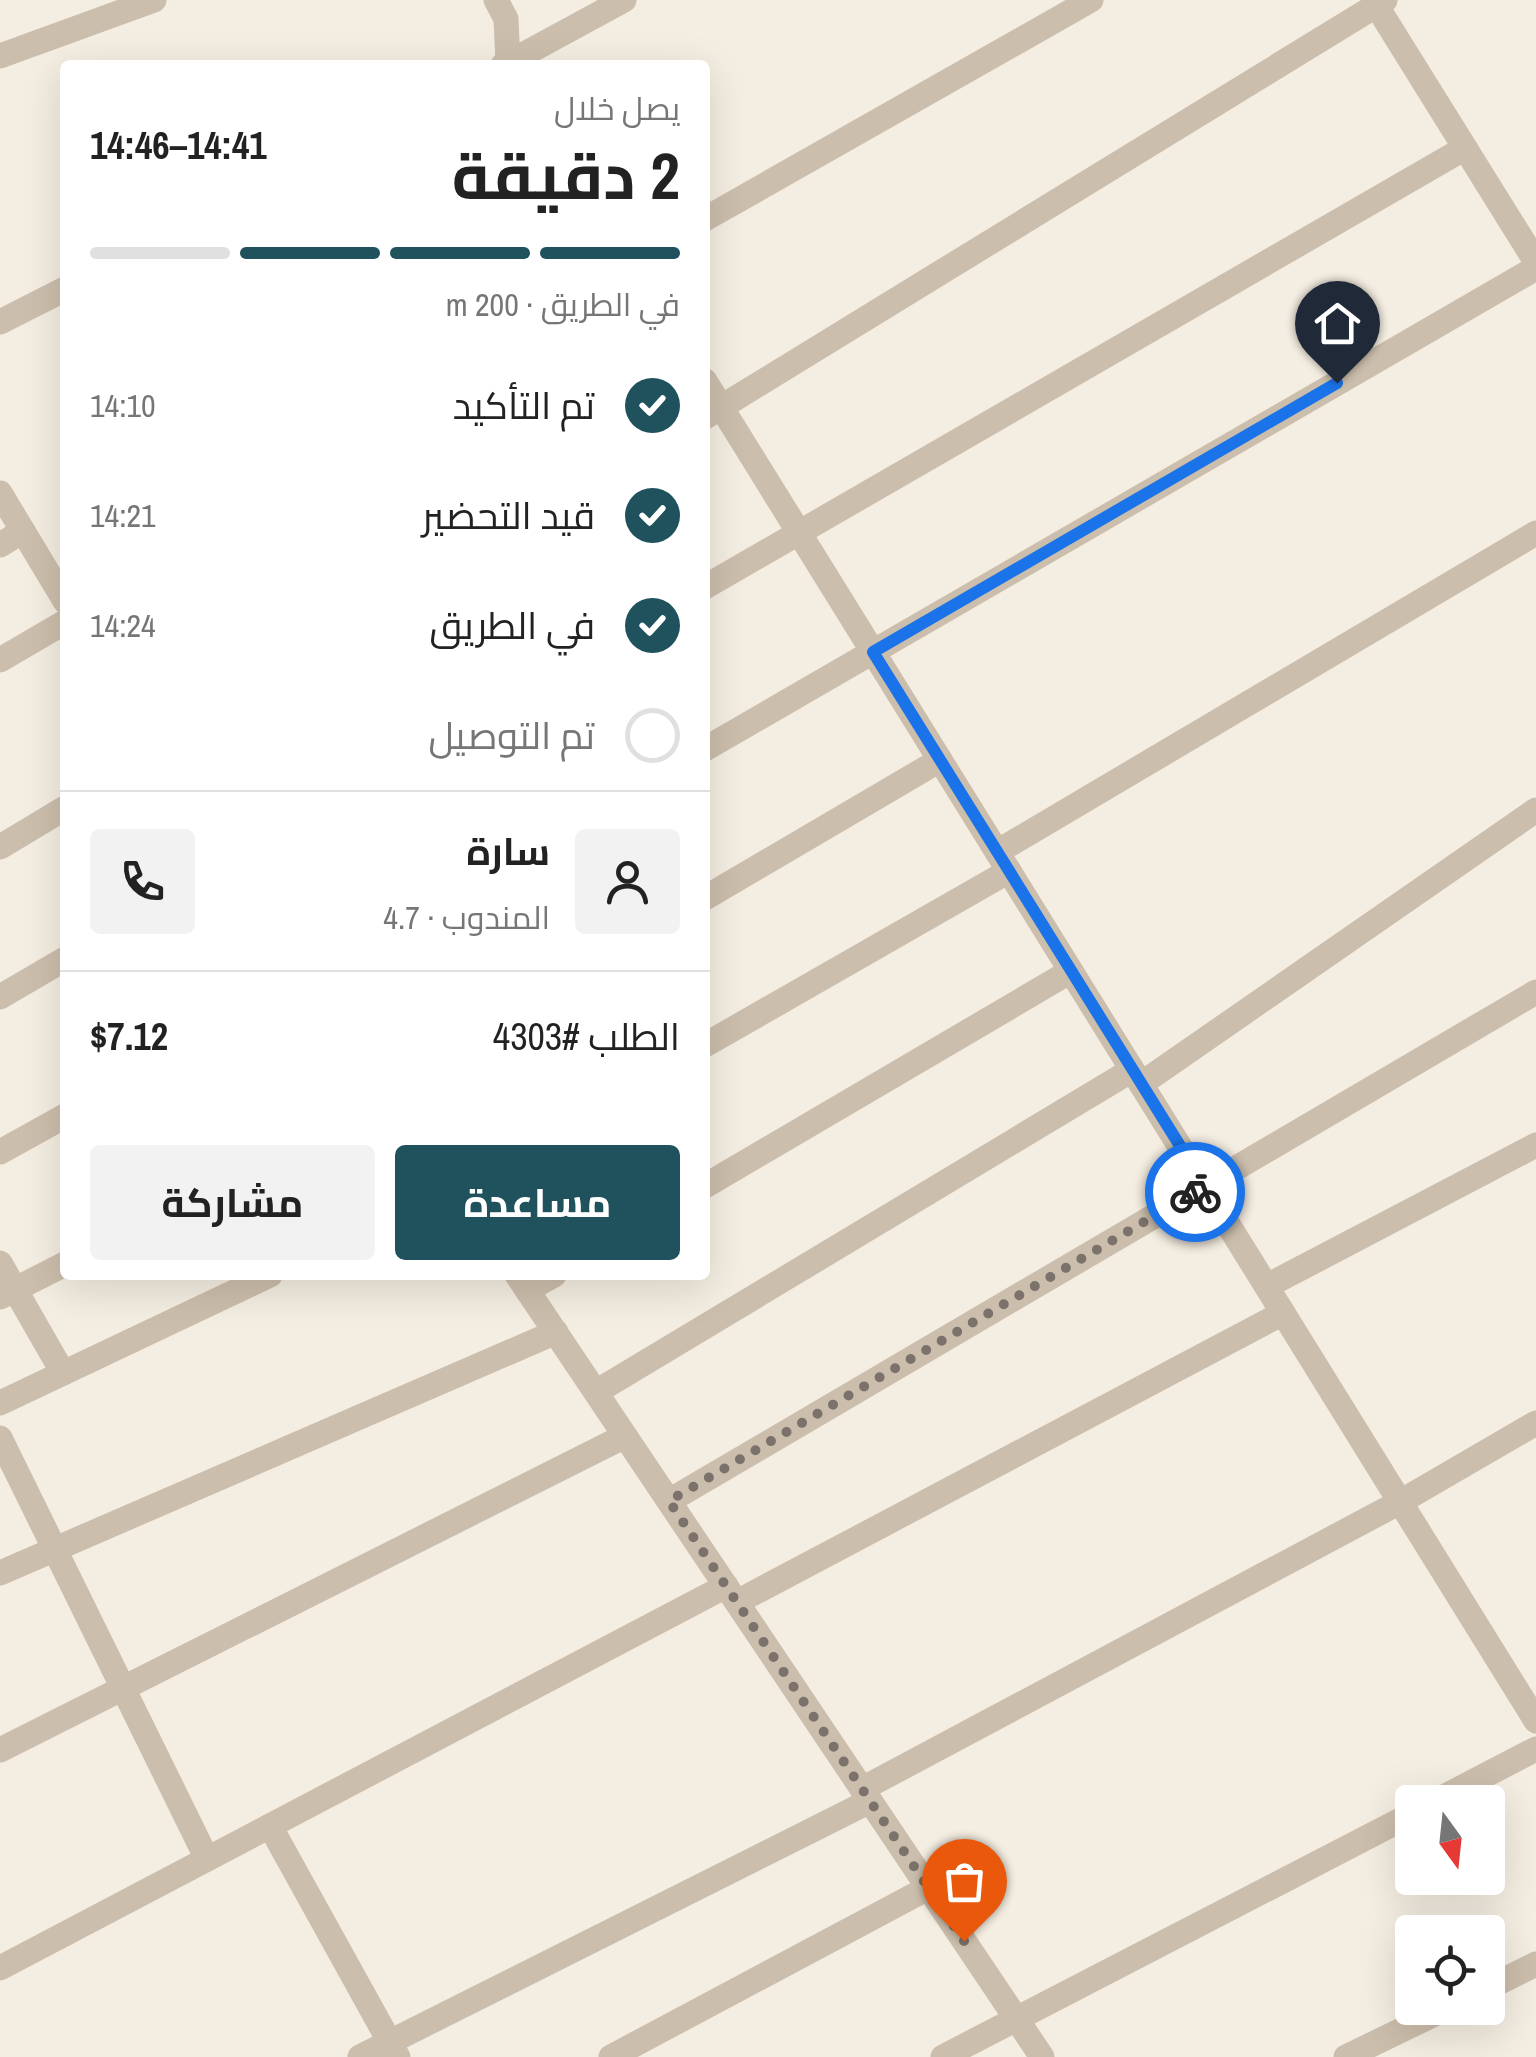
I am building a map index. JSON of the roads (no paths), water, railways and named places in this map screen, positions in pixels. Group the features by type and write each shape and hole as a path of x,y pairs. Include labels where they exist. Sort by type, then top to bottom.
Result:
{"street":[{"path":"0,56 154,0"},
{"path":"496,0 506,19 507,60"},
{"path":"514,60 624,0"},
{"path":"710,216 1090,0"},
{"path":"710,746 873,652 1536,265 1381,3 713,412 800,532 873,652 1400,1502 1531,1703"},
{"path":"710,585 1465,148"},
{"path":"0,322 60,292"},
{"path":"0,493 23,531 57,572"},
{"path":"0,544 23,531"},
{"path":"710,1042 1536,532"},
{"path":"0,660 60,625"},
{"path":"710,895 940,760"},
{"path":"596,1392 1137,1077 1536,810"},
{"path":"0,847 60,811"},
{"path":"0,996 60,962"},
{"path":"710,1183 1071,971"},
{"path":"669,1501 1536,992"},
{"path":"0,1152 60,1119"},
{"path":"1267,1286 1536,1144"},
{"path":"0,1262 8,1294 63,1373"},
{"path":"8,1294 60,1267"},
{"path":"0,1403 259,1280"},
{"path":"522,1283 1042,2057"},
{"path":"0,1968 270,1826 1283,1313"},
{"path":"0,1573 556,1332"},
{"path":"360,2057 394,2050 1400,1502 1536,1423"},
{"path":"0,1750 625,1436"},
{"path":"0,1438 207,1859"},
{"path":"1467,1785 1536,1749"},
{"path":"943,2057 1395,1823"},
{"path":"270,1826 394,2050"},
{"path":"611,2057 928,1888"},
{"path":"1505,1980 1536,1964"},
{"path":"1346,2057 1412,2025"}]}
